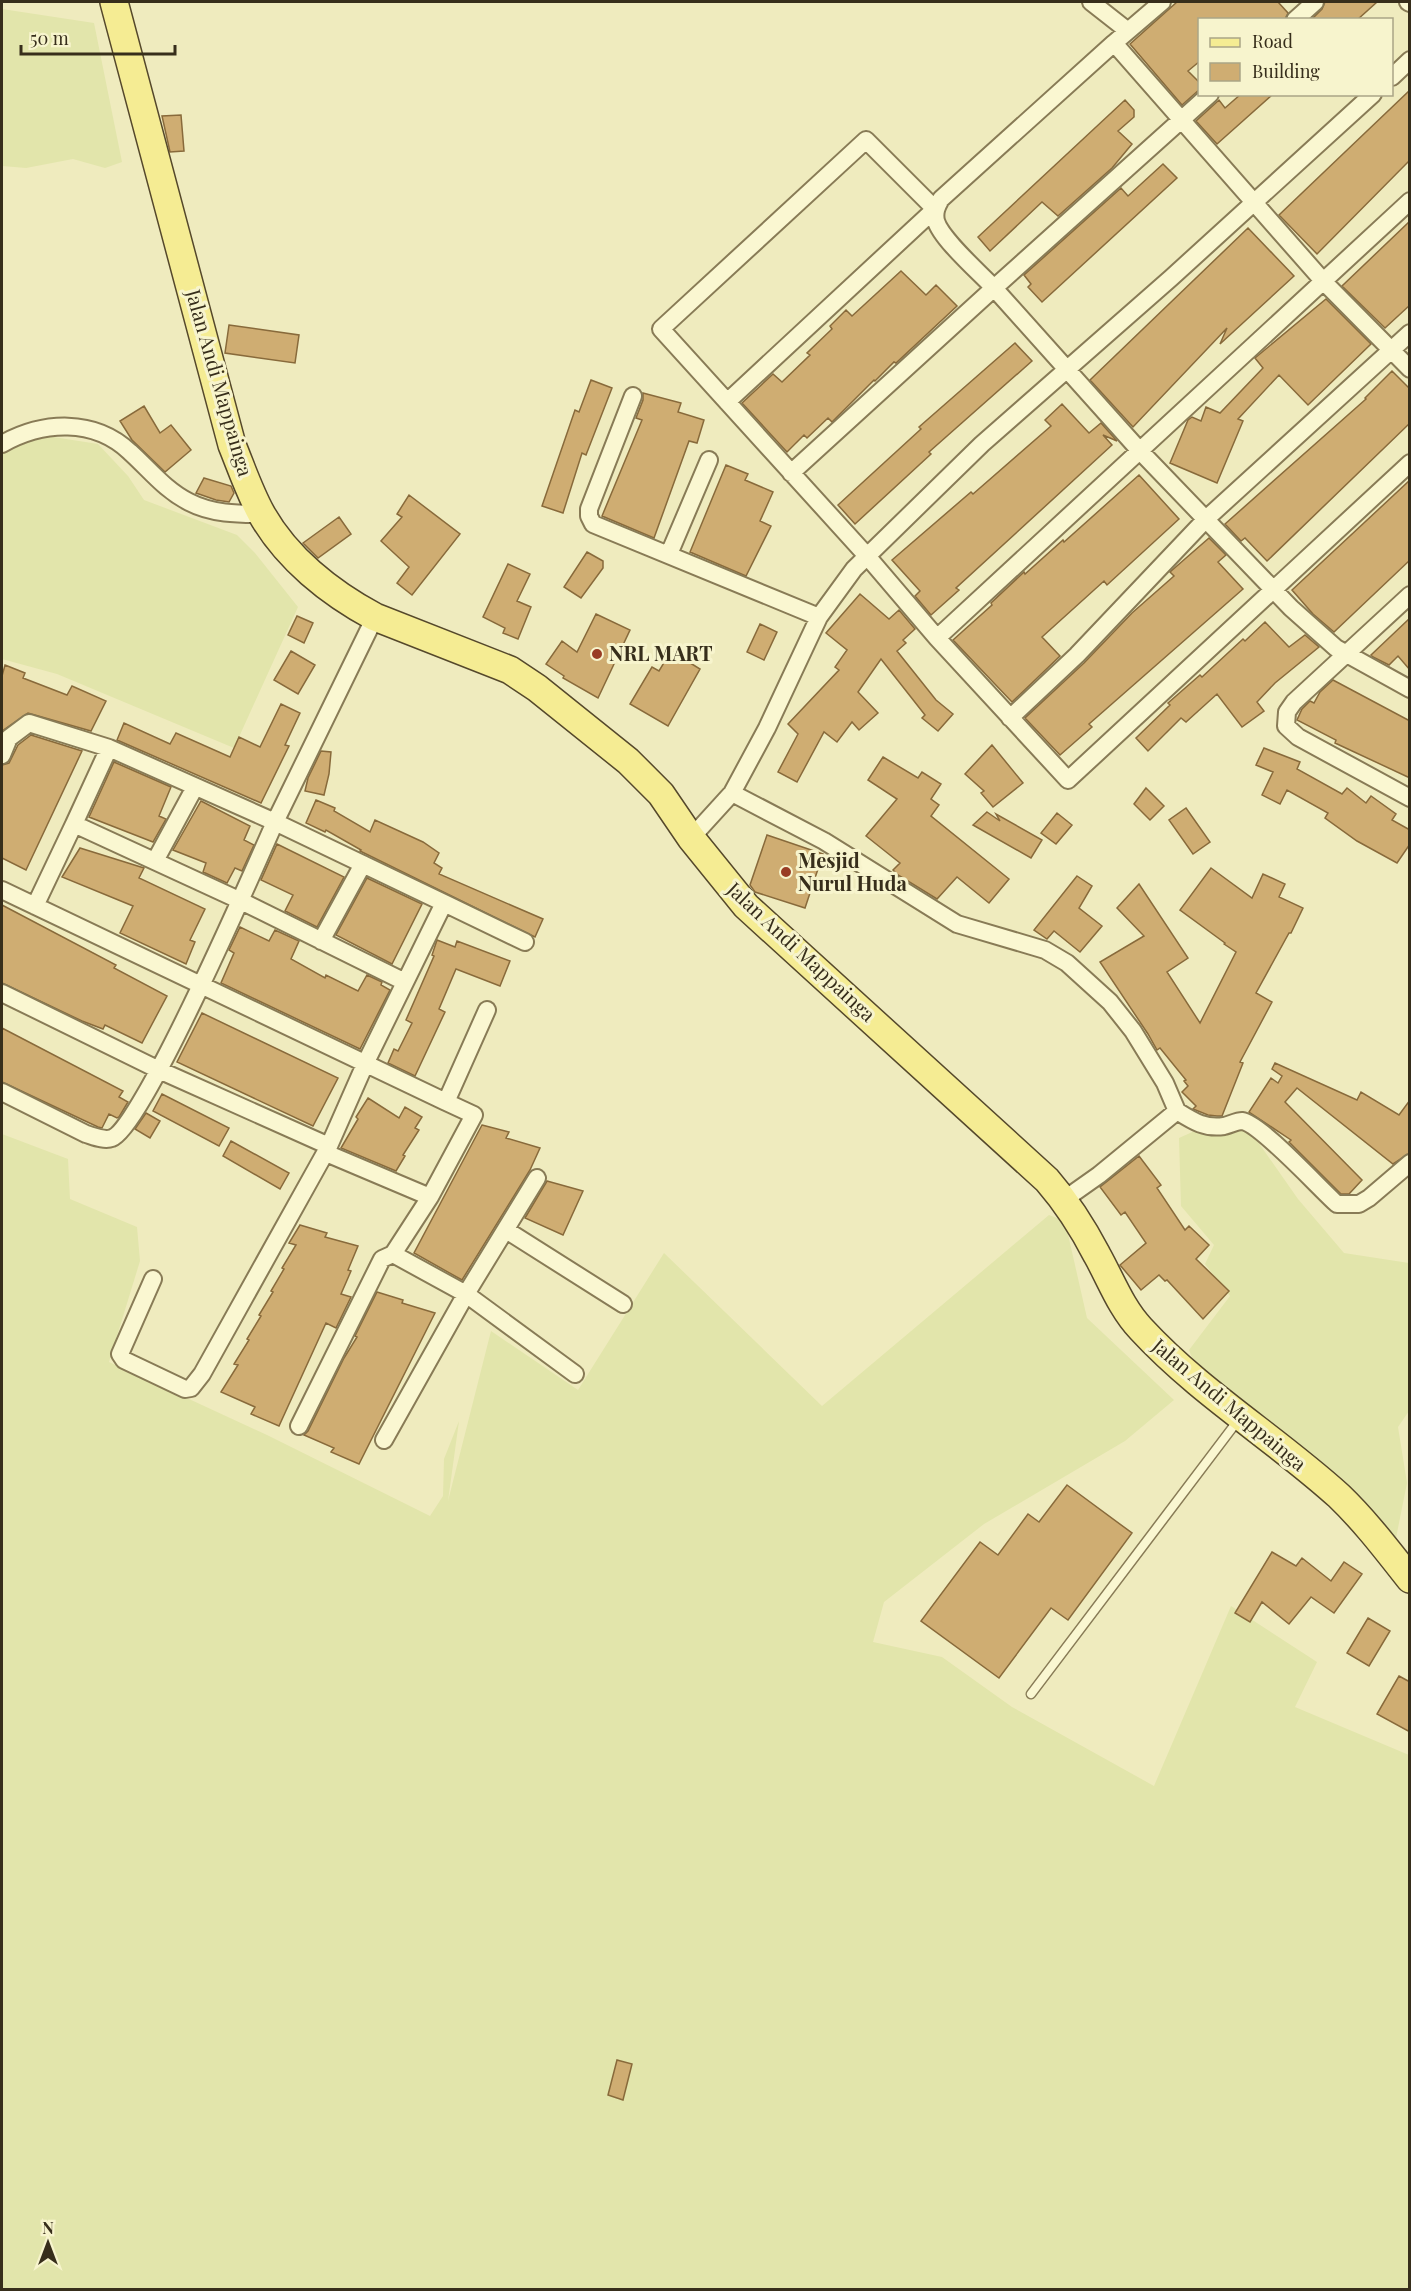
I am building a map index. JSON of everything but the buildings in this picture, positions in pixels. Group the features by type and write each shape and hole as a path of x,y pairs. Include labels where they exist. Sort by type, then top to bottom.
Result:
{"main road":[{"name":"Jalan Andi Mappainga","path":"114,2 232,445 262,514 281,542 302,564 337,594 375,617 500,666 537,688 644,776 746,906 984,1121 1065,1199 1129,1315 1176,1364 1242,1416 1351,1509 1377,1536 1410,1579"}],"street":[{"path":"1090,2 1128,31"},
{"path":"727,402 935,209 941,199 957,184 1162,2"},
{"path":"1297,18 1316,2"},
{"path":"1114,43 1324,282 1410,369"},
{"path":"1393,76 1410,60"},
{"path":"791,473 1208,96"},
{"path":"692,838 732,793 767,728 819,617 843,582 982,444 1371,96"},
{"path":"1410,463 1272,590 1109,744 1068,780 937,638 867,556 661,329 866,140 935,209 937,222 945,236 1140,451 1272,590 1329,643 1410,689"},
{"path":"937,638 1410,201"},
{"path":"1010,718 1077,655 1206,519 1410,333"},
{"path":"633,396 592,500 589,516 593,524 819,617"},
{"path":"2,444 26,432 41,429 65,426 97,430 114,438 172,493 191,504 210,511 262,514"},
{"path":"669,554 709,460"},
{"path":"1410,596 1294,702 1287,712 1286,726 1298,737 1410,798"},
{"path":"2,1092 86,1134 100,1138 112,1138 122,1130 159,1070 241,901 275,822 375,617"},
{"path":"2,755 9,738 29,723 110,748 275,822 525,942"},
{"path":"35,906 110,748"},
{"path":"155,861 195,787"},
{"path":"732,793 824,842 957,924 1045,950 1067,963 1110,1002 1133,1031 1165,1083 1177,1111 1202,1126 1218,1127 1242,1121 1250,1125 1268,1138 1337,1204 1359,1204 1410,1163"},
{"path":"74,824 241,901 405,982"},
{"path":"321,941 363,864"},
{"path":"2,890 474,1115 430,1197 393,1254 382,1259 299,1426"},
{"path":"153,1279 120,1354 124,1360 185,1389 191,1388 202,1374 328,1150 366,1062 444,903"},
{"path":"2,993 159,1070 430,1197"},
{"path":"446,1102 487,1010"},
{"path":"1065,1199 1177,1111"},
{"path":"384,1440 466,1294 537,1178"},
{"path":"506,1230 623,1304"},
{"path":"393,1254 466,1294 575,1374"}],"lane":[{"path":"1030,1694 1242,1416"}],"green space":[{"path":"2,9 94,23 122,162 105,168 73,159 26,168 2,166"},
{"path":"47,436 98,444 128,476 144,500 237,535 255,553 298,607 234,748 57,674 2,659 2,454 8,450 12,441"},
{"path":"1237,1112 1298,1199 1344,1253 1409,1263 1409,1411 1398,1427 1407,1483 1394,1548 1206,1395 1189,1350 1230,1296 1205,1264 1214,1245 1181,1206 1179,1138"},
{"path":"2,1134 68,1159 70,1199 137,1227 140,1261 109,1362 267,1435 430,1516 443,1496 444,1459 459,1421 448,1501 491,1331 578,1390 664,1253 822,1406 1049,1215 1065,1221 1087,1318 1174,1400 1125,1441 984,1524 884,1602 873,1642 942,1657 1012,1707 1154,1786 1231,1606 1317,1662 1295,1707 1409,1755 1409,2289 2,2289"}],"place":[{"name":"NRL MART","path":"597,654"},
{"name":"Mesjid Nurul Huda","path":"786,872"}]}
